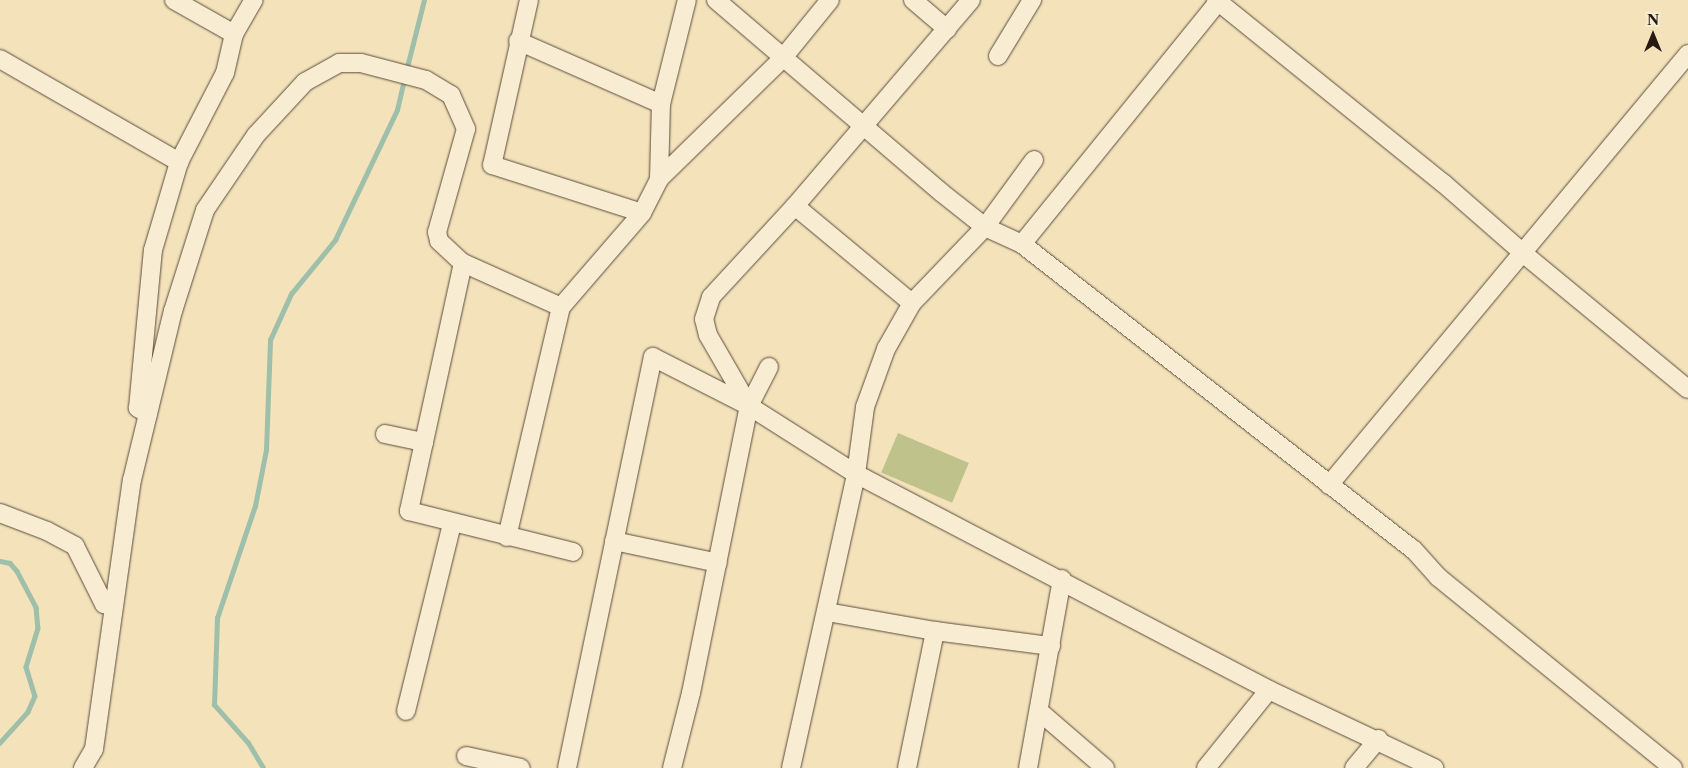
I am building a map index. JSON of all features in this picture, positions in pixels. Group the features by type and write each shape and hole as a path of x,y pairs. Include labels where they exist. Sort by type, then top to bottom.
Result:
{"street":[{"path":"174,0 234,34"},
{"path":"148,414 138,408 153,250 179,162 225,72 234,34 254,0"},
{"path":"529,0 518,41 492,165 642,213"},
{"path":"659,179 661,104 687,0"},
{"path":"716,0 862,127 985,227 1022,244 1329,484 1414,548 1438,577 1673,768"},
{"path":"507,536 561,308 642,213 659,179 782,59 830,0"},
{"path":"913,0 947,29"},
{"path":"750,406 708,335 704,319 711,297 796,206 971,0"},
{"path":"998,56 1032,0"},
{"path":"1022,244 1217,1 1443,183 1524,254 1688,390"},
{"path":"518,41 661,104"},
{"path":"1329,484 1524,254 1688,54"},
{"path":"0,59 179,162"},
{"path":"82,768 94,749 112,606 132,480 174,311 205,210 256,135 298,89 339,63 361,63 426,80 450,95 466,129 437,232 439,241 464,263 561,308"},
{"path":"791,768 856,474 866,407 886,349 912,303 985,227 1034,160"},
{"path":"796,206 912,303"},
{"path":"464,263 409,511 452,524 573,552"},
{"path":"567,768 653,357 750,406 856,474 1062,579 1269,690 1434,768"},
{"path":"672,768 718,563 750,406 769,367"},
{"path":"385,434 424,442"},
{"path":"0,513 47,531 75,546 104,604 112,606"},
{"path":"406,711 452,524"},
{"path":"614,541 718,563"},
{"path":"1028,768 1040,712 1062,579"},
{"path":"827,612 935,631 1051,646"},
{"path":"907,768 935,631"},
{"path":"1206,768 1269,690"},
{"path":"1040,712 1106,768"},
{"path":"1354,768 1378,740"},
{"path":"466,756 521,768"},
{"path":"1683,768 1688,762"}],"green space":[{"path":"898,433 969,463 952,503 881,473"}],"waterway":[{"path":"406,71 424,0"},
{"path":"263,768 248,743 214,705 217,618 255,506 266,450 270,340 291,294 335,240 397,110 404,79"},
{"path":"0,561 10,563 17,571 36,607 38,628 26,667 35,696 28,712 0,743"}]}
